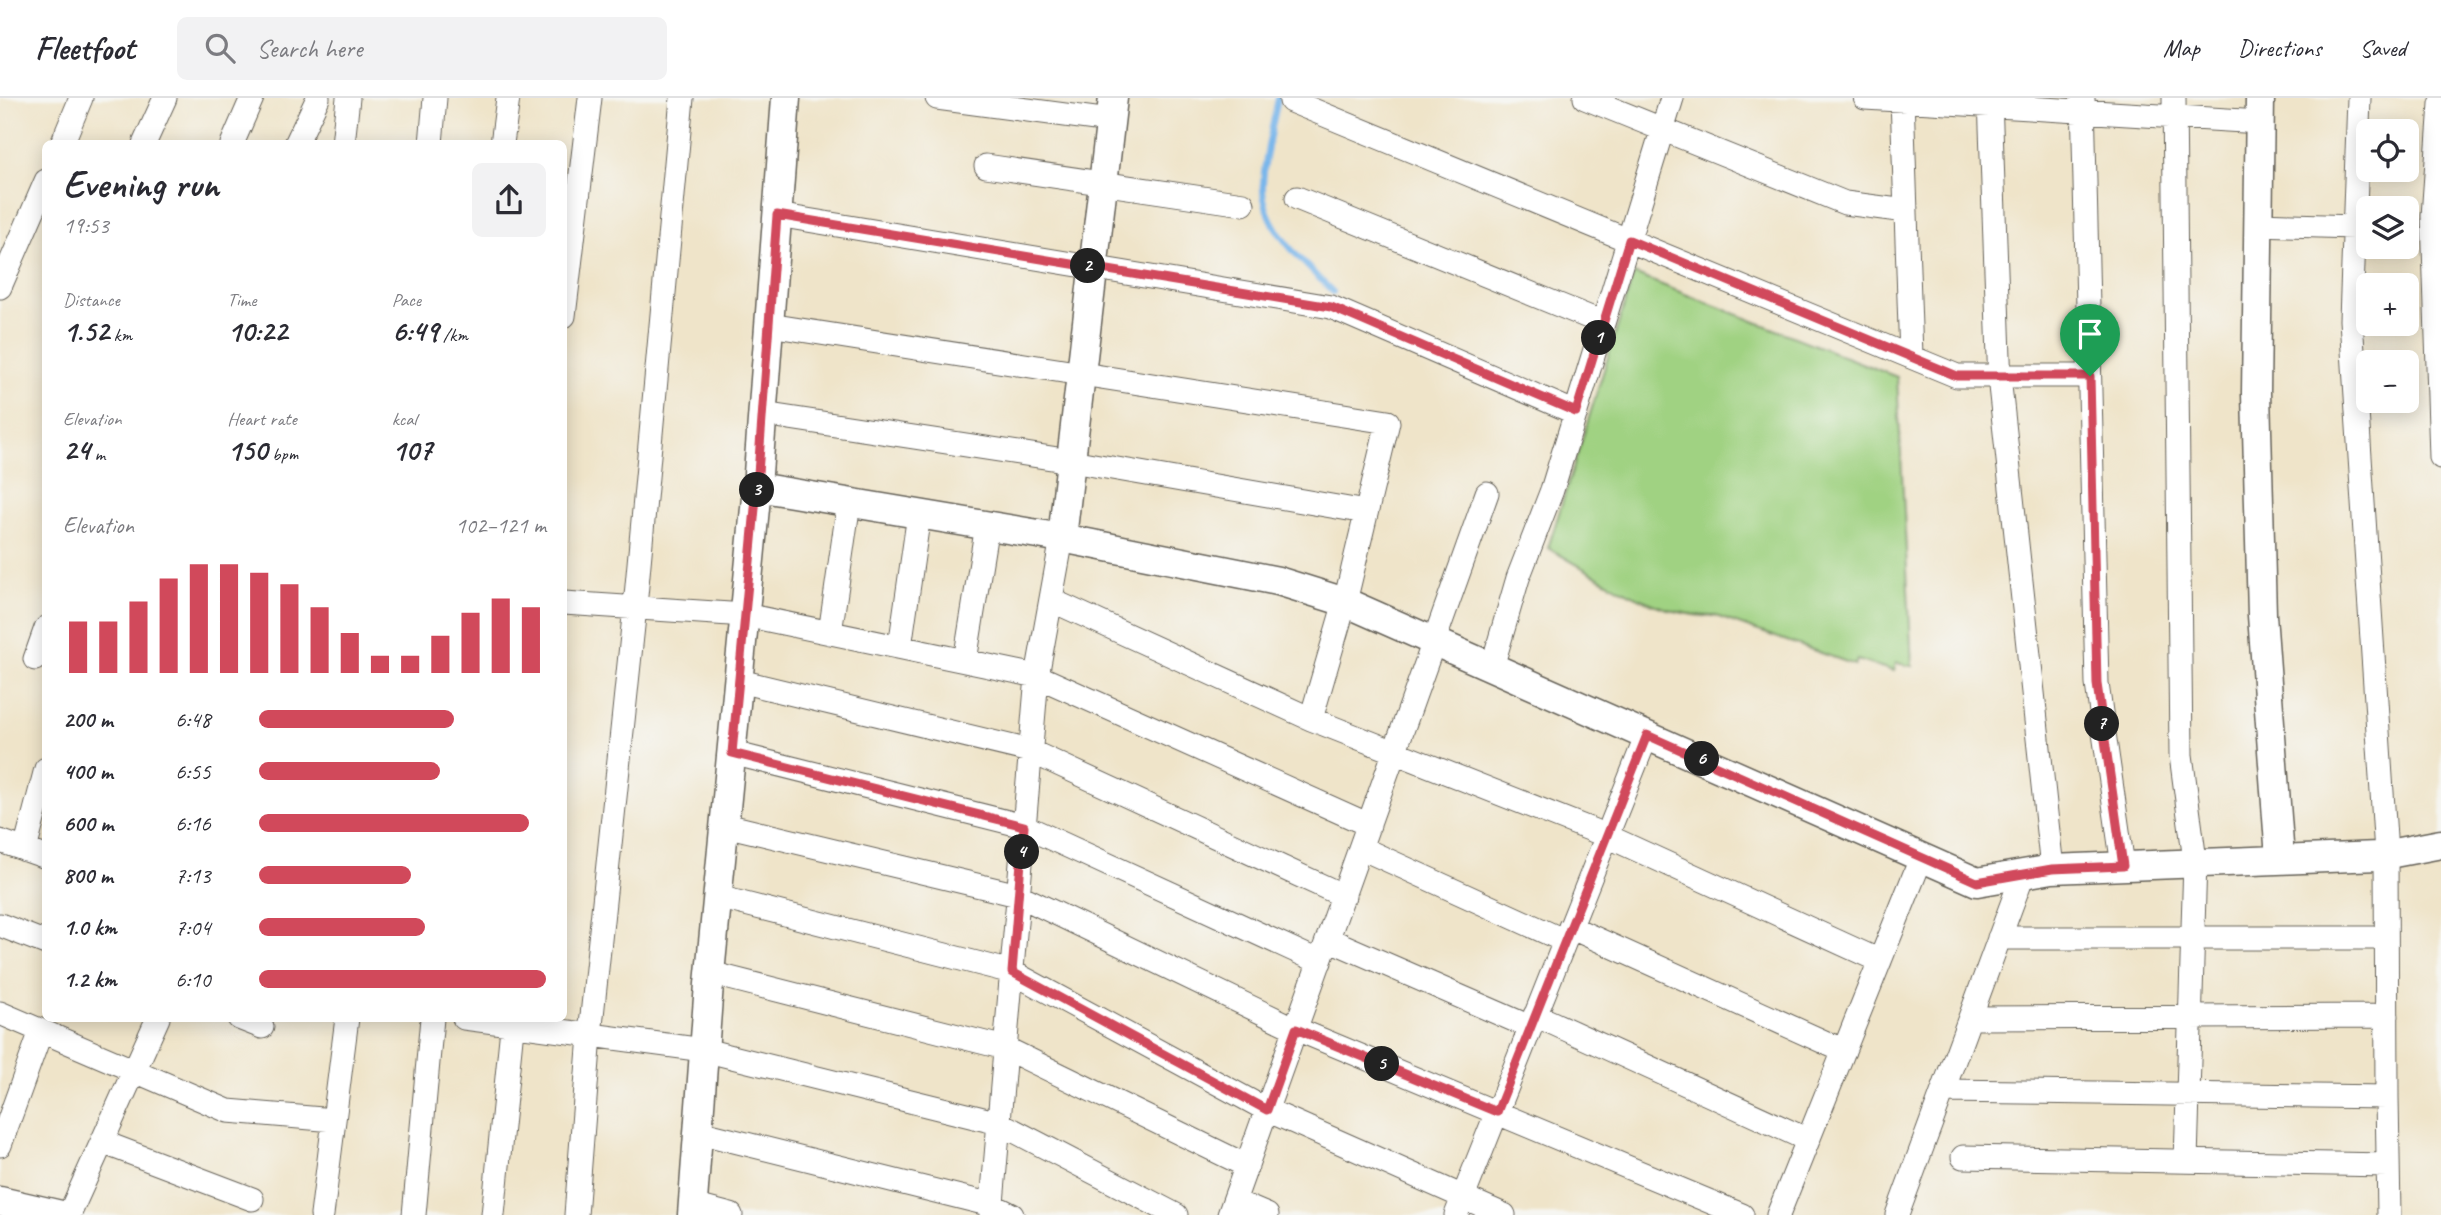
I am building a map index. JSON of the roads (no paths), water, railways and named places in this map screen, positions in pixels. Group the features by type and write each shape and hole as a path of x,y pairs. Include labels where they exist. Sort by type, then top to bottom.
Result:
{"street":[{"path":"64,140 81,98"},
{"path":"146,140 166,98"},
{"path":"234,140 252,98"},
{"path":"298,140 318,98"},
{"path":"431,140 435,98"},
{"path":"503,140 508,98"},
{"path":"567,291 590,98"},
{"path":"576,1215 590,1035 635,607 682,98"},
{"path":"731,1215 693,1210 710,973 757,487 786,98"},
{"path":"698,1132 999,1212 999,1123 1037,676 1062,538 1112,110 937,98"},
{"path":"1585,98 1845,203 1906,211"},
{"path":"1492,667 1518,578 1552,490 1672,98"},
{"path":"1865,98 2260,110 2256,393 2262,615 2280,858"},
{"path":"2359,98 2351,320 2386,853 2389,1215"},
{"path":"343,100 343,140"},
{"path":"1902,100 1911,356"},
{"path":"1291,101 1957,376 2090,376"},
{"path":"1990,102 2000,374 2052,869"},
{"path":"2441,104 2438,250 2441,457"},
{"path":"2083,105 2097,684 2123,866"},
{"path":"2174,107 2181,755 2195,862 2186,1161"},
{"path":"986,166 1243,204"},
{"path":"0,288 42,190"},
{"path":"1297,198 1604,323"},
{"path":"777,215 1331,307 1576,412"},
{"path":"2258,224 2354,227"},
{"path":"769,325 1388,422 1345,602 1311,719"},
{"path":"762,414 1071,461 1366,512"},
{"path":"757,487 1062,538 1278,581 1345,602 1977,882 2052,869 2386,853 2441,845"},
{"path":"1267,1215 1231,1208 1487,493"},
{"path":"830,633 849,502"},
{"path":"900,647 919,514"},
{"path":"965,661 988,525"},
{"path":"1051,600 1311,719 1607,836 1880,961"},
{"path":"567,603 745,615 1037,676 1369,825"},
{"path":"35,659 42,639"},
{"path":"739,681 1030,751 1344,896"},
{"path":"1459,1206 1647,735"},
{"path":"732,753 1024,826 1320,962"},
{"path":"0,841 35,853 42,800"},
{"path":"725,825 1018,895 1296,1029 1742,1215"},
{"path":"1361,848 1844,1051"},
{"path":"1778,1215 1922,856"},
{"path":"1897,1215 2023,874"},
{"path":"718,897 1012,972 1267,1110 1459,1206 1504,1215"},
{"path":"0,925 42,941"},
{"path":"1999,939 2386,938"},
{"path":"1328,939 1533,1021 1808,1140"},
{"path":"710,973 1005,1048 1247,1166"},
{"path":"0,1013 228,1111 334,1120"},
{"path":"1970,1018 2387,1016"},
{"path":"0,1201 57,1214 102,1142 156,1022"},
{"path":"249,1022 262,1027"},
{"path":"322,1215 346,1022"},
{"path":"414,1215 432,1022"},
{"path":"493,1215 513,1022 704,1050 999,1123 1176,1215"},
{"path":"0,1145 41,1031"},
{"path":"1943,1091 2387,1097"},
{"path":"102,1142 252,1199"},
{"path":"1963,1157 2388,1165"}],"waterway":[{"path":"1278,98 1265,163 1264,200 1269,215 1287,244 1333,292"}]}
